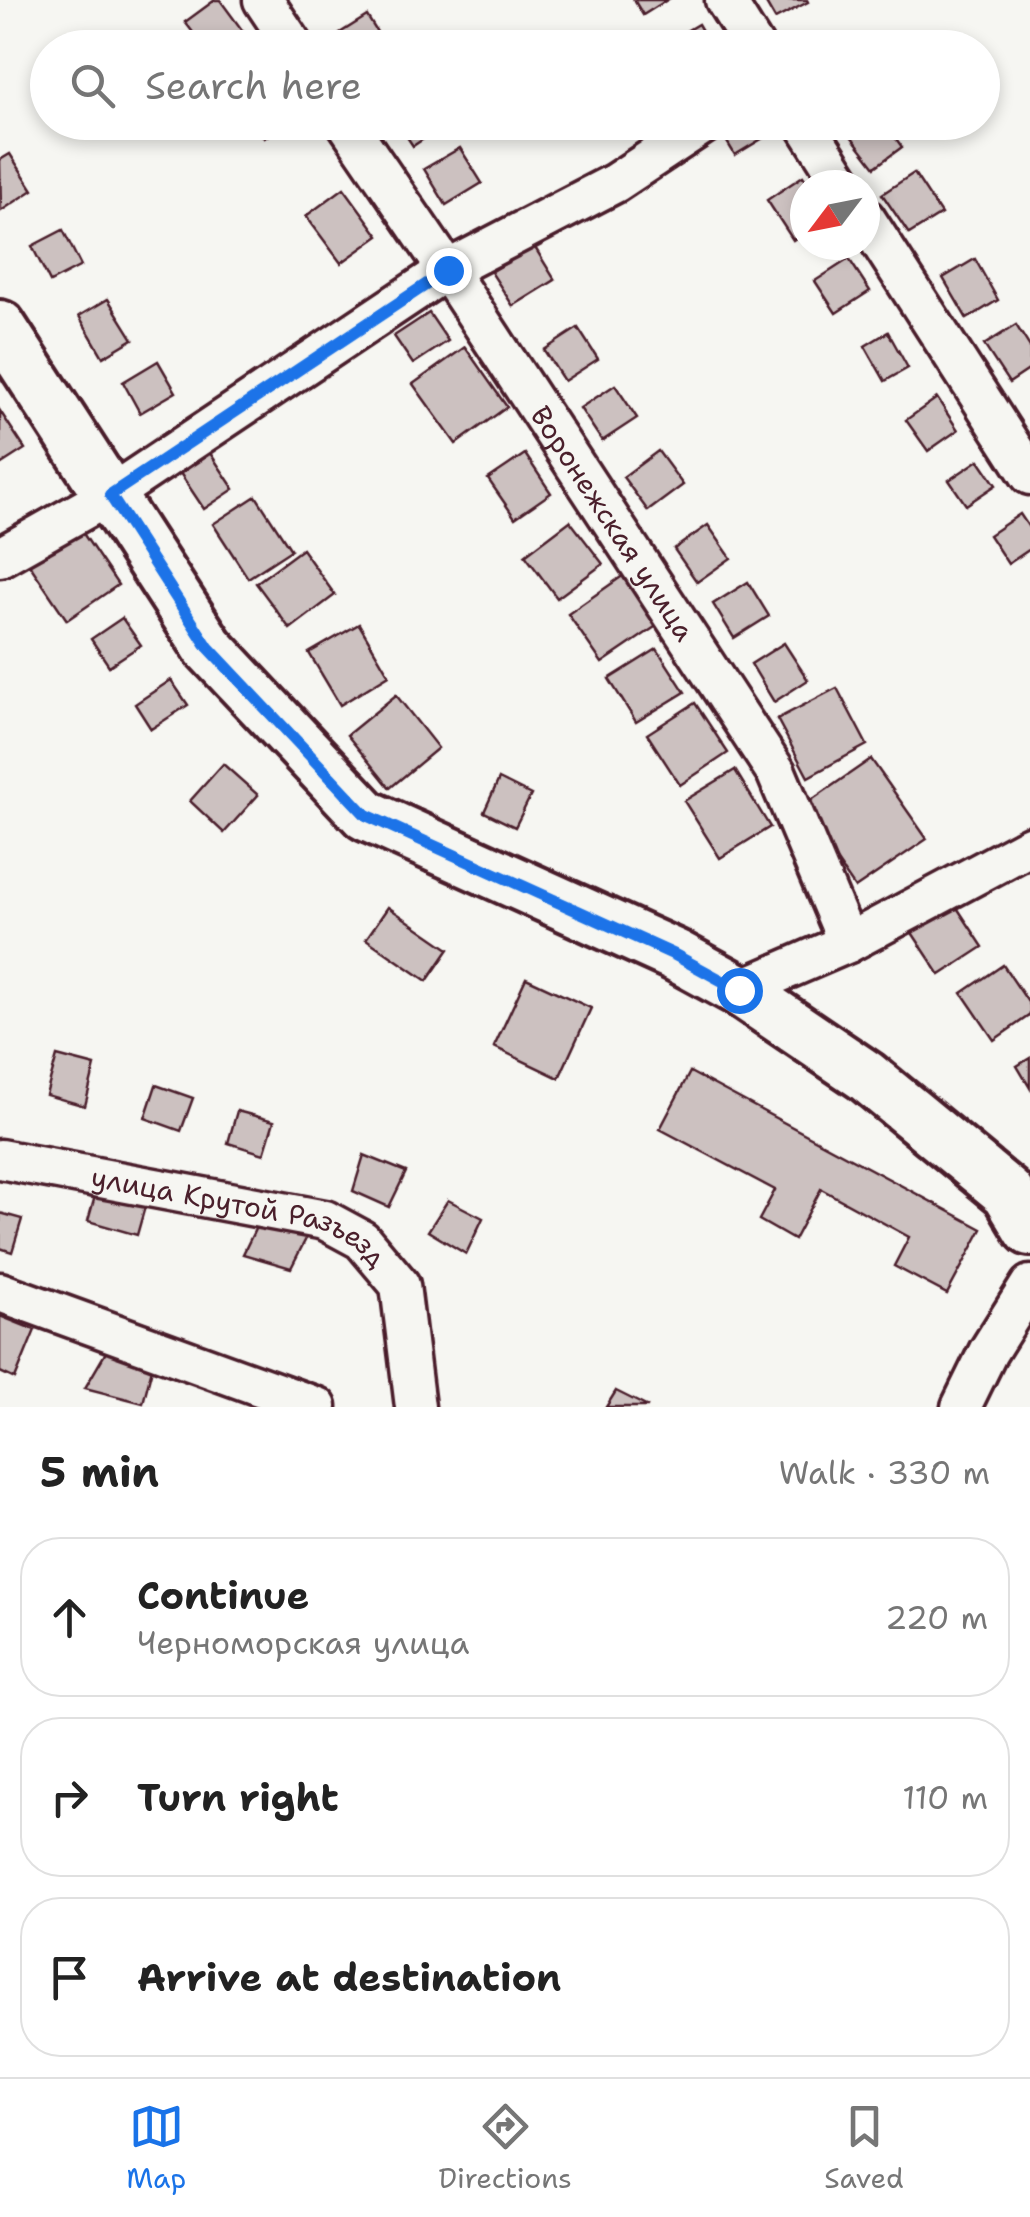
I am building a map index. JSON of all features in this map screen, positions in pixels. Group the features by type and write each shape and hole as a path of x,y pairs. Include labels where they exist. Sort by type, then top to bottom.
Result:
{"main road":[{"path":"0,326 208,647 366,815 675,955 739,990 866,1076 1019,1212"}],"street":[{"path":"262,0 283,30"},
{"path":"724,0 743,30"},
{"name":"Воронежская улица","path":"358,140 448,270 776,772 848,944"},
{"path":"0,557 110,495 448,270 615,182 680,140"},
{"path":"815,140 834,170"},
{"path":"880,241 1030,475"},
{"path":"739,990 848,944 1030,846"},
{"name":"улица Крутой Разъезд","path":"0,1159 325,1220 362,1240 400,1285 415,1407"},
{"path":"961,1407 988,1352 1030,1285"},
{"path":"0,1292 318,1407"}],"building":[{"path":"220,0 242,30 191,30 185,22"},
{"path":"634,0 667,0 643,15"},
{"path":"764,0 807,0 808,2 775,19"},
{"path":"367,16 376,30 345,30"},
{"path":"726,140 760,140 735,155"},
{"path":"854,140 897,140 902,147 875,167"},
{"path":"460,148 482,183 446,205 424,169"},
{"path":"10,154 33,190 1,211 0,160"},
{"path":"914,173 941,214 909,234 882,194"},
{"path":"790,185 790,235 767,200"},
{"path":"344,188 379,236 341,263 306,216"},
{"path":"63,230 81,266 50,282 32,246"},
{"path":"534,246 555,280 513,306 491,272"},
{"path":"975,259 998,300 967,319 943,278"},
{"path":"850,260 870,291 836,313 815,281"},
{"path":"108,299 133,339 103,357 79,316"},
{"path":"429,313 448,341 413,364 394,336"},
{"path":"1016,325 1030,347 1030,369 1009,383 984,345"},
{"path":"578,328 598,359 564,381 544,350"},
{"path":"888,332 908,368 885,381 865,346"},
{"path":"465,347 507,407 456,444 413,384"},
{"path":"158,361 176,392 140,413 123,382"},
{"path":"615,385 637,418 602,441 580,408"},
{"path":"937,398 958,430 928,451 906,420"},
{"path":"0,411 25,449 0,465"},
{"path":"200,438 234,489 204,509 170,458"},
{"path":"658,451 683,485 648,511 623,477"},
{"path":"525,454 551,493 515,518 488,479"},
{"path":"979,460 996,485 966,505 949,480"},
{"path":"256,496 291,550 248,578 213,524"},
{"path":"1020,514 1030,529 1030,549 1008,564 989,535"},
{"path":"570,521 603,564 557,598 525,555"},
{"path":"708,525 731,558 697,582 674,549"},
{"path":"78,526 118,585 67,620 27,561"},
{"path":"302,549 335,595 290,629 256,583"},
{"path":"624,575 658,625 602,663 568,614"},
{"path":"748,582 769,616 734,638 713,604"},
{"path":"122,618 141,645 109,666 91,639"},
{"path":"359,624 389,675 340,705 309,653"},
{"path":"784,643 808,680 774,702 751,664"},
{"path":"657,649 685,692 636,722 609,679"},
{"path":"171,680 188,705 151,729 135,704"},
{"path":"837,688 867,745 808,777 777,719"},
{"path":"396,695 438,748 390,788 347,735"},
{"path":"695,703 728,753 680,785 647,734"},
{"path":"871,759 927,839 855,888 800,808"},
{"path":"223,764 258,795 224,833 190,801"},
{"path":"735,770 770,827 720,858 684,801"},
{"path":"499,779 531,795 515,827 484,812"},
{"path":"954,903 983,947 940,975 911,931"},
{"path":"388,907 449,949 427,981 366,939"},
{"path":"1003,965 1030,1005 1030,1015 994,1040 962,993"},
{"path":"526,978 591,1008 559,1078 494,1047"},
{"path":"57,1056 95,1066 85,1106 46,1095"},
{"path":"1030,1058 1030,1088 1017,1066"},
{"path":"690,1072 982,1229 947,1294 894,1266 909,1237 821,1189 794,1240 759,1220 775,1190 660,1129"},
{"path":"156,1085 193,1098 181,1131 145,1118"},
{"path":"237,1111 274,1121 264,1154 228,1143"},
{"path":"364,1155 406,1172 389,1207 353,1191"},
{"path":"97,1189 146,1203 137,1235 88,1221"},
{"path":"448,1200 483,1218 466,1254 428,1231"},
{"path":"0,1213 22,1219 12,1252 0,1248"},
{"path":"260,1219 311,1229 291,1268 243,1254"},
{"path":"0,1316 35,1330 15,1379 0,1372"},
{"path":"106,1352 152,1368 143,1403 85,1388"},
{"path":"616,1391 648,1407 606,1407"}],"route":[{"path":"448,270 110,495 208,647 366,815 675,955 739,990"}]}
